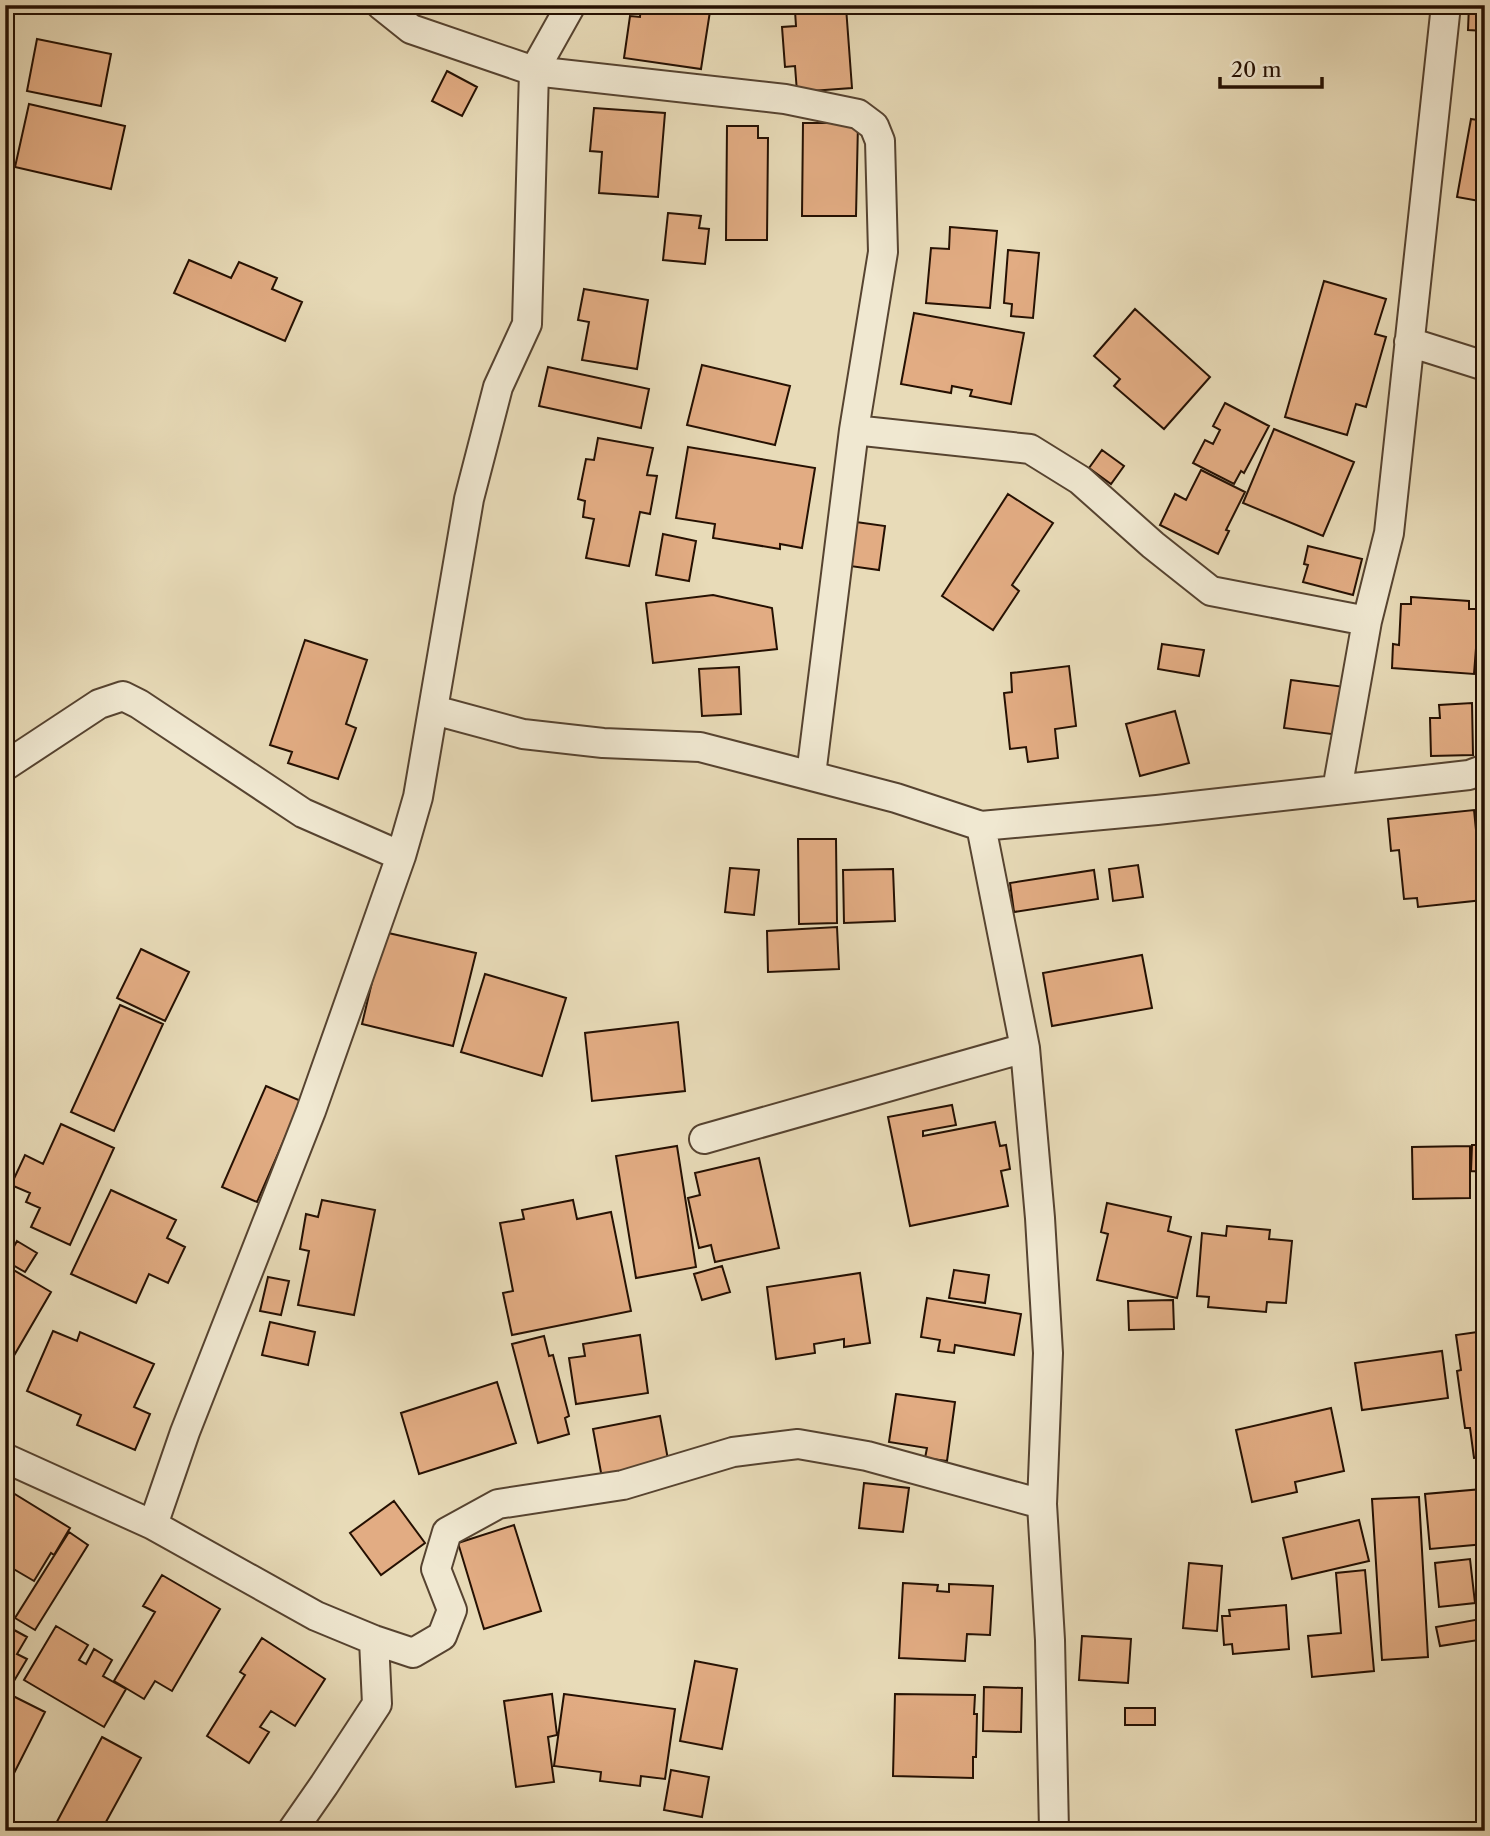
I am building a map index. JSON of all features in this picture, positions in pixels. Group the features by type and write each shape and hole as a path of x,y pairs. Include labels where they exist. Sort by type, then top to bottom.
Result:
{"street":[{"path":"381,5 411,29 534,71 785,99 858,114 874,126 880,141 883,252 853,430 811,775"},
{"path":"153,1525 185,1432 311,1111 401,856 418,797 469,499 498,387 527,324 534,71 571,5"},
{"path":"1336,789 1367,621 1388,533 1446,5"},
{"path":"1409,342 1485,366"},
{"path":"853,430 1030,449 1080,480 1210,591 1367,621"},
{"path":"5,766 99,704 123,696 303,813 401,856"},
{"path":"434,710 523,734 603,743 700,747 896,798 981,826 1157,810 1469,775 1485,769"},
{"path":"981,826 1025,1048 1040,1218 1048,1353 1042,1504 1054,1831"},
{"path":"704,1139 1025,1048"},
{"path":"5,1458 153,1525 316,1616 413,1653 442,1636 452,1610 436,1569 447,1532 498,1504 623,1485 733,1451 798,1444 867,1456 1042,1504"},
{"path":"292,1831 377,1704 374,1640"}],"building":[{"path":"641,5 711,5 701,69 624,58 630,16 640,17"},
{"path":"1469,5 1485,5 1485,31 1468,30"},
{"path":"846,7 852,88 797,92 795,66 785,67 782,27 796,26 795,11"},
{"path":"37,39 111,54 101,106 27,91"},
{"path":"447,71 477,87 462,116 432,101"},
{"path":"29,104 125,126 111,189 15,167"},
{"path":"594,108 665,113 658,197 599,193 602,152 590,151"},
{"path":"1471,119 1485,121 1485,202 1457,197"},
{"path":"803,123 858,123 856,216 802,216"},
{"path":"727,126 758,126 758,138 768,138 767,240 726,240"},
{"path":"668,213 701,216 699,228 709,229 705,264 663,260"},
{"path":"950,227 997,231 990,308 926,303 931,248 949,249"},
{"path":"1008,250 1039,253 1033,318 1011,316 1012,304 1004,303"},
{"path":"189,260 231,278 239,262 277,278 272,289 302,302 285,341 174,293"},
{"path":"1324,281 1386,299 1375,334 1386,337 1366,407 1356,404 1347,435 1285,417"},
{"path":"584,289 648,300 637,369 582,360 589,322 578,320"},
{"path":"1135,309 1210,377 1164,429 1114,386 1120,379 1094,356"},
{"path":"914,313 1024,333 1011,404 970,396 972,390 952,386 951,393 901,384"},
{"path":"702,365 790,386 775,445 687,425"},
{"path":"548,367 649,389 641,428 539,406"},
{"path":"1225,403 1269,426 1244,473 1241,471 1234,484 1193,463 1205,440 1213,444 1220,430 1213,426"},
{"path":"1274,429 1354,462 1323,536 1243,503"},
{"path":"598,438 653,448 647,475 657,476 650,514 640,512 629,566 586,558 594,519 583,517 585,501 578,499 586,459 594,460"},
{"path":"688,447 815,468 802,548 780,544 780,549 713,538 715,524 676,518"},
{"path":"1102,450 1124,466 1111,484 1089,468"},
{"path":"1201,470 1245,492 1226,530 1229,531 1218,554 1160,525 1175,494 1186,500"},
{"path":"1008,494 1053,523 1012,585 1019,591 993,630 942,596"},
{"path":"856,522 885,526 879,570 850,566"},
{"path":"663,534 696,541 689,581 656,575"},
{"path":"1308,546 1362,559 1353,595 1303,582 1308,565 1304,564"},
{"path":"713,595 772,608 777,649 653,663 646,603"},
{"path":"1411,597 1469,601 1469,609 1479,609 1474,674 1392,668 1393,644 1399,645 1401,604 1411,604"},
{"path":"305,640 367,660 346,724 356,728 338,779 288,763 292,752 270,745"},
{"path":"1162,644 1204,650 1199,676 1158,669"},
{"path":"1069,666 1076,726 1055,729 1058,758 1028,762 1026,747 1010,749 1004,693 1012,692 1011,673"},
{"path":"739,667 741,714 702,716 699,669"},
{"path":"1291,680 1345,687 1339,735 1284,728"},
{"path":"1472,703 1473,755 1431,756 1430,718 1440,718 1439,705"},
{"path":"1175,711 1189,763 1140,776 1126,724"},
{"path":"1474,810 1483,900 1418,907 1417,898 1404,899 1399,850 1391,851 1388,819"},
{"path":"798,839 836,839 837,923 799,924"},
{"path":"1138,865 1143,897 1113,901 1109,869"},
{"path":"730,868 759,870 754,915 725,912"},
{"path":"893,869 895,921 844,923 843,870"},
{"path":"1094,870 1098,899 1014,912 1010,883"},
{"path":"837,927 839,969 768,972 767,931"},
{"path":"384,932 476,953 453,1046 362,1024"},
{"path":"141,949 189,972 165,1021 117,998"},
{"path":"1142,955 1152,1008 1052,1026 1043,973"},
{"path":"485,974 566,998 542,1076 461,1052"},
{"path":"120,1005 163,1024 114,1131 71,1112"},
{"path":"678,1022 685,1091 592,1101 585,1033"},
{"path":"266,1086 301,1101 257,1202 222,1187"},
{"path":"952,1105 956,1125 923,1131 923,1136 995,1122 1000,1146 1006,1145 1010,1169 1001,1171 1008,1206 910,1226 888,1117"},
{"path":"61,1124 114,1148 70,1245 31,1227 40,1208 26,1202 30,1193 11,1185 25,1155 43,1164"},
{"path":"1472,1145 1485,1145 1485,1172 1471,1171"},
{"path":"677,1146 696,1267 636,1278 616,1156"},
{"path":"1470,1146 1470,1198 1413,1199 1412,1147"},
{"path":"759,1158 779,1248 715,1262 711,1245 699,1248 688,1198 700,1195 695,1173"},
{"path":"111,1190 176,1220 167,1238 185,1247 168,1283 149,1274 136,1303 71,1274"},
{"path":"322,1200 375,1210 354,1315 298,1305 309,1251 300,1249 306,1214 318,1217"},
{"path":"573,1200 577,1219 611,1212 631,1311 512,1335 503,1293 513,1291 500,1223 524,1219 522,1210"},
{"path":"1107,1203 1171,1217 1168,1231 1191,1237 1177,1298 1097,1280 1108,1234 1101,1232"},
{"path":"1227,1226 1270,1230 1269,1239 1292,1241 1286,1303 1267,1302 1266,1312 1208,1307 1209,1297 1197,1296 1202,1233 1226,1236"},
{"path":"17,1241 37,1253 25,1272 6,1261"},
{"path":"5,1265 51,1292 5,1371"},
{"path":"722,1266 730,1292 702,1300 694,1274"},
{"path":"954,1270 989,1275 985,1303 949,1298"},
{"path":"860,1273 870,1343 844,1347 844,1339 814,1344 815,1353 776,1359 767,1287"},
{"path":"268,1277 289,1281 281,1315 260,1311"},
{"path":"927,1298 1021,1314 1014,1355 955,1345 954,1353 938,1351 940,1340 921,1337"},
{"path":"1173,1300 1174,1329 1129,1330 1128,1301"},
{"path":"270,1322 315,1332 308,1365 262,1355"},
{"path":"53,1331 77,1341 80,1332 154,1364 134,1407 150,1414 135,1450 77,1425 81,1415 27,1391"},
{"path":"1485,1331 1485,1457 1474,1458 1470,1428 1465,1428 1457,1371 1461,1370 1456,1335"},
{"path":"640,1335 648,1393 576,1404 569,1358 585,1356 583,1344"},
{"path":"544,1336 549,1356 553,1355 569,1416 565,1418 569,1434 538,1443 512,1344"},
{"path":"1442,1351 1448,1398 1362,1410 1355,1363"},
{"path":"497,1382 516,1443 419,1474 401,1413"},
{"path":"896,1394 955,1402 947,1461 925,1458 927,1448 889,1442"},
{"path":"1331,1408 1344,1471 1295,1482 1297,1492 1252,1502 1236,1430"},
{"path":"660,1416 669,1465 602,1478 593,1429"},
{"path":"1481,1476 1485,1476 1485,1544 1430,1549 1425,1494 1482,1489"},
{"path":"864,1483 909,1488 903,1532 859,1528"},
{"path":"5,1488 70,1528 34,1581 5,1564"},
{"path":"1419,1497 1428,1657 1382,1660 1372,1499"},
{"path":"394,1501 425,1543 381,1575 350,1533"},
{"path":"1359,1520 1369,1561 1292,1579 1283,1538"},
{"path":"514,1525 541,1611 484,1629 458,1543"},
{"path":"69,1532 88,1545 35,1630 15,1618"},
{"path":"1470,1559 1475,1603 1439,1607 1435,1563"},
{"path":"1189,1563 1222,1566 1217,1631 1183,1628"},
{"path":"1365,1570 1374,1671 1312,1677 1308,1636 1341,1633 1336,1573"},
{"path":"162,1575 220,1609 172,1691 155,1681 144,1699 114,1681 155,1612 143,1606"},
{"path":"903,1583 938,1585 937,1591 949,1592 949,1584 993,1586 990,1635 967,1634 965,1661 899,1658"},
{"path":"1485,1600 1485,1639 1440,1646 1436,1627 1481,1619 1478,1601"},
{"path":"1286,1605 1289,1649 1233,1654 1232,1644 1224,1645 1222,1616 1230,1616 1229,1610"},
{"path":"5,1625 27,1637 17,1654 27,1659 14,1681 5,1676"},
{"path":"56,1626 88,1645 79,1660 86,1664 94,1649 112,1660 103,1676 126,1689 104,1727 24,1680"},
{"path":"1082,1636 1131,1639 1128,1683 1079,1680"},
{"path":"262,1638 325,1679 295,1726 271,1711 260,1727 269,1732 249,1763 207,1736 245,1675 240,1672"},
{"path":"695,1661 737,1669 722,1749 680,1741"},
{"path":"984,1687 1022,1688 1021,1732 983,1731"},
{"path":"5,1692 45,1712 5,1791"},
{"path":"552,1694 557,1735 548,1737 554,1782 516,1787 504,1701"},
{"path":"564,1694 675,1709 665,1779 641,1776 640,1786 600,1781 601,1772 554,1766"},
{"path":"895,1694 975,1695 976,1757 973,1757 973,1778 893,1776"},
{"path":"1125,1708 1155,1708 1155,1725 1125,1725"},
{"path":"102,1737 141,1758 101,1831 52,1831"},
{"path":"671,1770 709,1777 702,1817 664,1810"}]}
